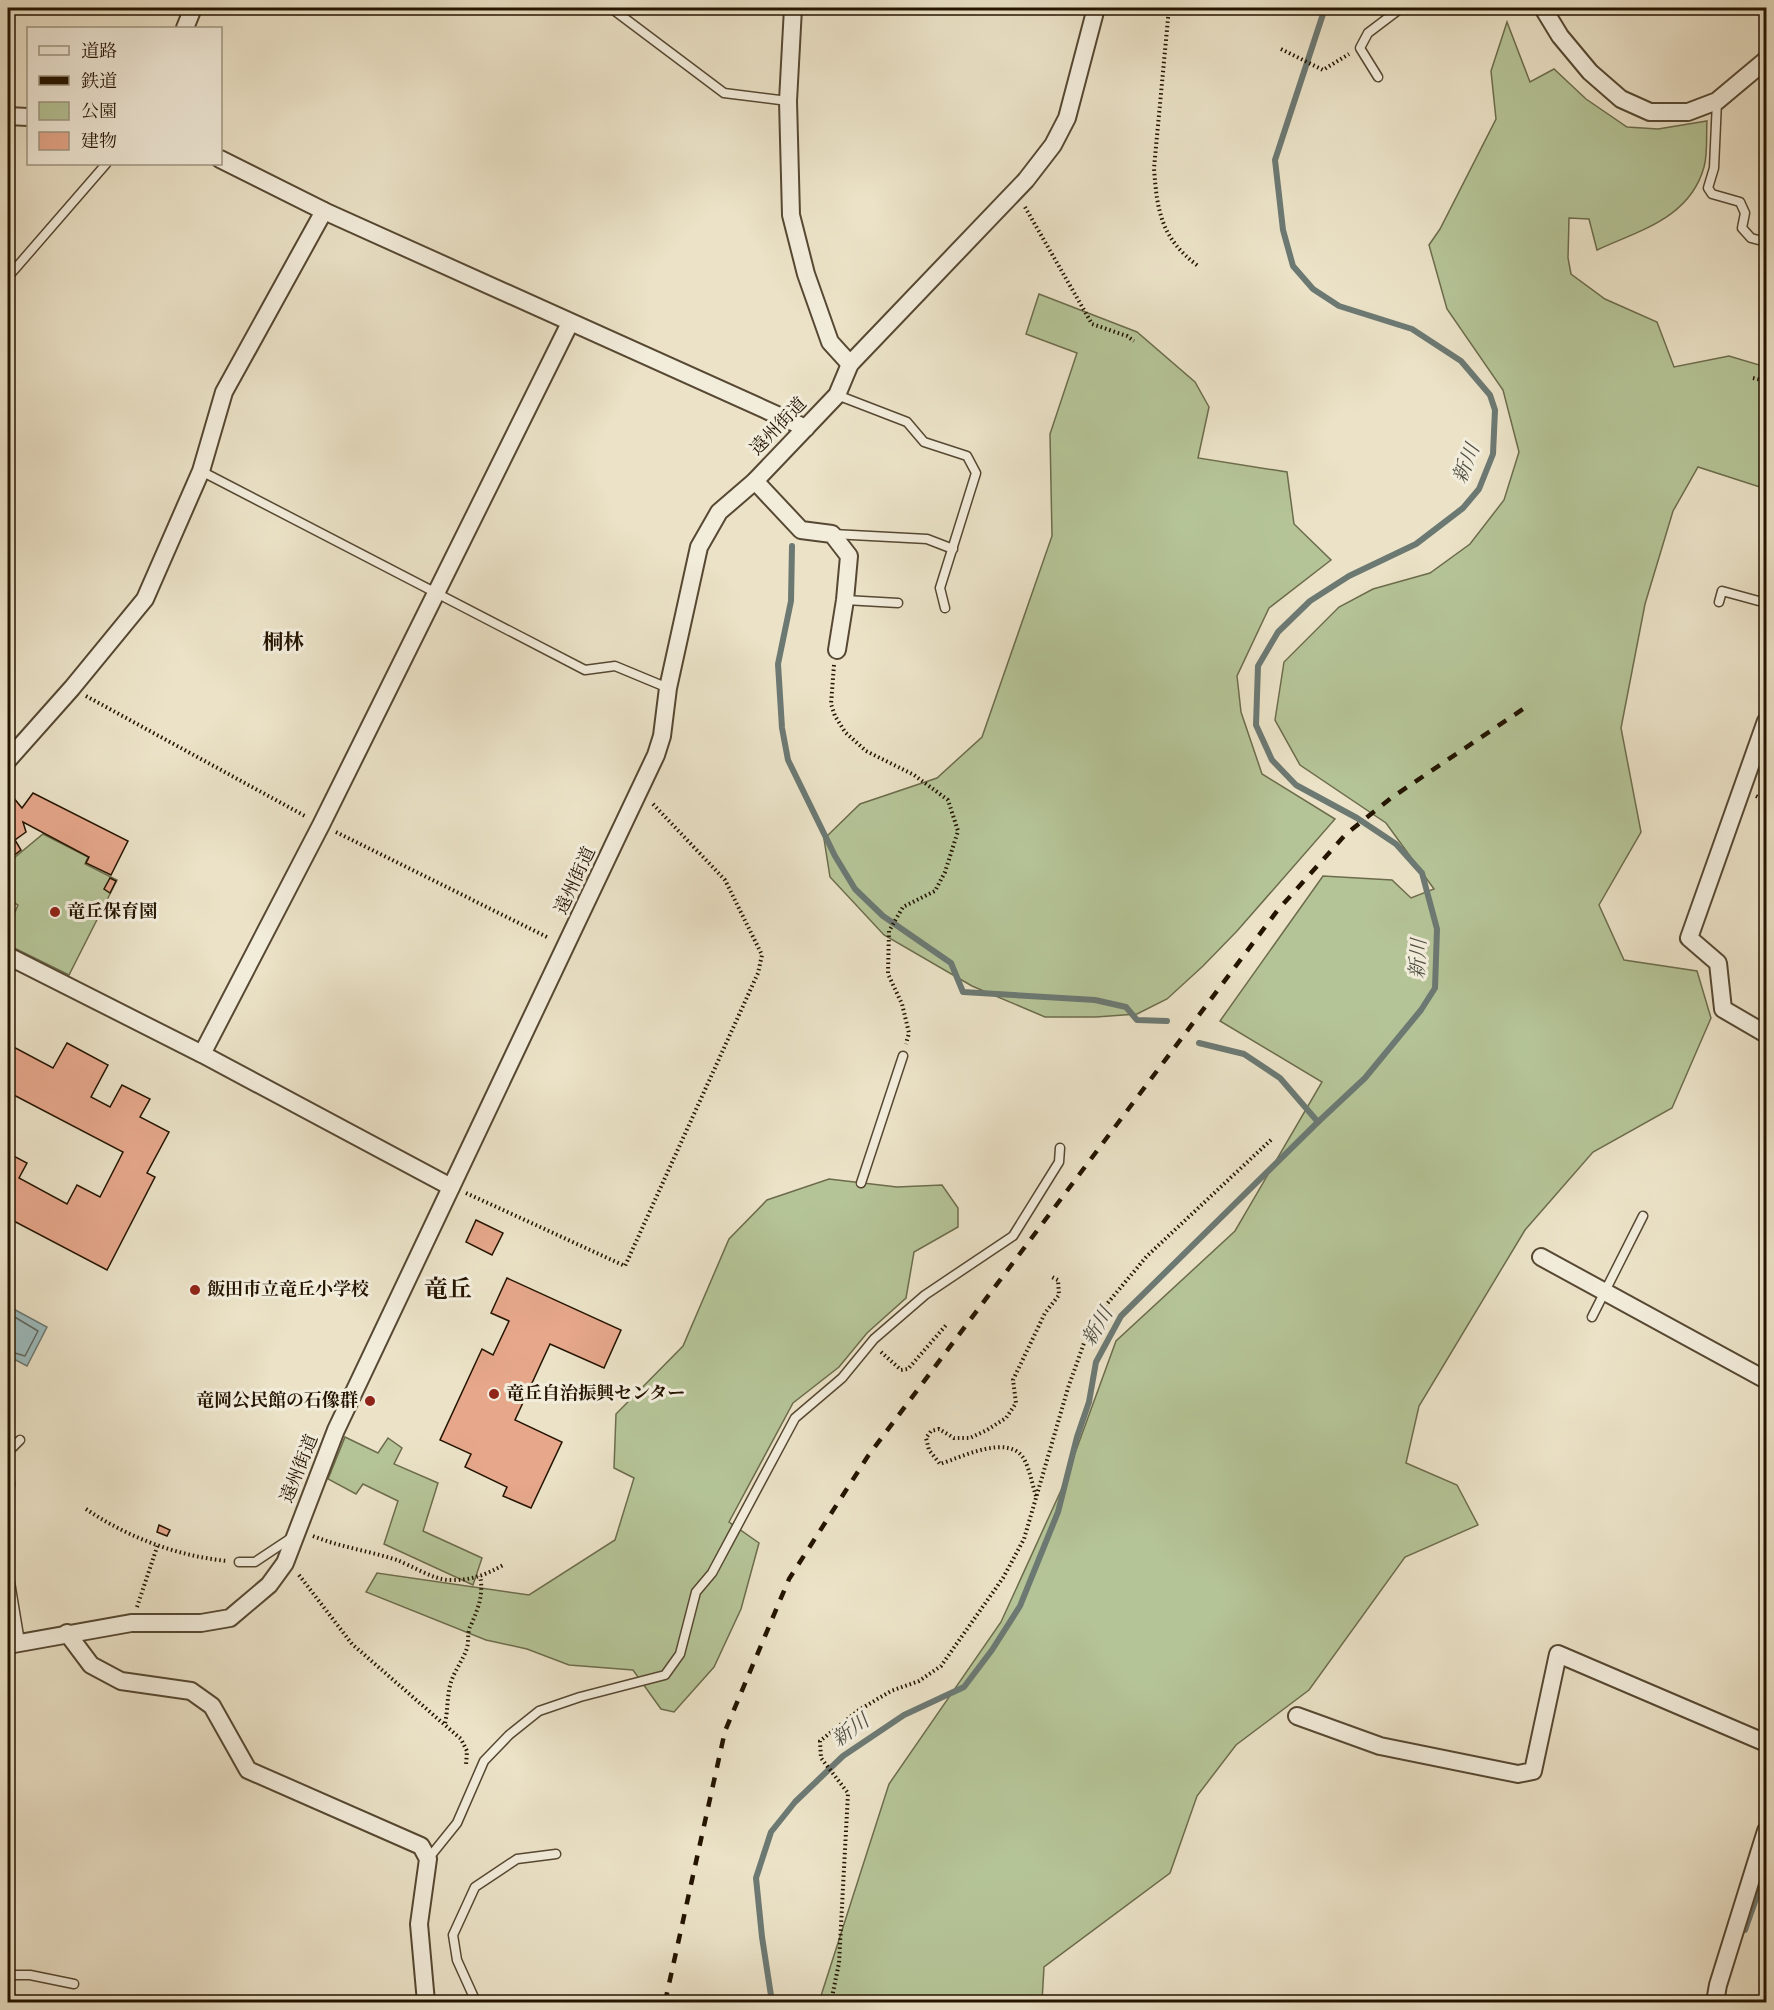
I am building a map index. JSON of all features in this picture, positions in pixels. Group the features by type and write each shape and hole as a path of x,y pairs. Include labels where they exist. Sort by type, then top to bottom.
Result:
{"street":[{"path":"184,27 193,8"},
{"path":"793,8 788,101 791,214 806,274 830,342 850,364"},
{"name":"遠州街道","path":"14,1643 131,1623 201,1623 230,1618 269,1585 285,1563 300,1535 336,1430 640,790 662,736 668,687 699,547 719,512 755,481 807,428 837,395 850,364 1016,191 1053,145 1067,118 1096,8"},
{"path":"1543,8 1560,36 1590,72 1621,99 1650,111 1689,111 1717,101 1767,60"},
{"path":"8,116 27,117"},
{"path":"222,160 324,211 807,428"},
{"path":"8,760 72,688 145,599 201,471 224,392 324,211"},
{"path":"202,1054 321,825 570,323"},
{"path":"755,481 801,530 832,534 849,556 837,650"},
{"path":"1767,721 1689,938 1718,963 1723,1009 1767,1034"},
{"path":"8,956 202,1054 451,1187"},
{"path":"1541,1257 1767,1380"},
{"path":"67,1633 92,1665 121,1681 191,1691 212,1706 248,1770 421,1846 429,1858 419,1924 426,2002"},
{"path":"1297,1716 1380,1746 1518,1774 1533,1771 1558,1654 1767,1743"},
{"path":"1715,2002 1718,1985 1767,1831"}],"lane":[{"path":"611,8 724,93 788,101"},
{"path":"1378,77 1360,48 1368,33 1401,8"},
{"path":"1717,101 1714,168 1708,188 1712,194 1740,202 1745,213 1742,228 1751,238 1767,242"},
{"path":"8,277 104,165"},
{"path":"837,395 907,422 924,442 967,456 976,473 940,588 945,608"},
{"path":"201,471 585,670 615,666 668,687"},
{"path":"832,534 927,539 953,549"},
{"path":"1719,602 1722,591 1767,603"},
{"path":"845,600 898,603"},
{"path":"861,1183 903,1056"},
{"path":"429,1858 456,1823 484,1761 509,1735 539,1711 580,1697 665,1676 680,1654 696,1593 712,1573 795,1418 842,1378 874,1339 924,1295 1013,1236 1059,1162 1060,1148"},
{"path":"1592,1317 1643,1216"},
{"path":"8,1496 10,1485 8,1452 20,1440"},
{"path":"239,1562 255,1562 300,1535"},
{"path":"8,1570 14,1643"},
{"path":"476,2002 457,1960 453,1935 475,1887 517,1859 556,1854"},
{"path":"8,1975 30,1975 74,1984"}],"path":[{"path":"1169,8 1154,168 1155,192 1169,237 1182,254 1198,266"},
{"path":"1281,49 1323,70 1360,48"},
{"path":"1016,191 1092,324 1127,336 1134,341"},
{"path":"1754,378 1767,381"},
{"path":"837,650 831,704 845,732 866,752 914,775 948,800 958,831 945,872 935,891 903,907 889,931 888,974 902,1004 909,1033 903,1056"},
{"path":"451,1187 625,1266 758,973 762,955 725,880 640,790"},
{"path":"831,2002 839,1963 848,1792 821,1758 820,1741 851,1716 891,1691 919,1681 941,1666 1003,1578 1024,1539 1068,1388 1091,1323 1147,1257 1273,1138"},
{"path":"1036,1497 1023,1459 1015,1450 1003,1446 985,1449 940,1464 929,1450 926,1438 931,1431 939,1430 954,1438 970,1438 987,1431 1006,1418 1016,1403 1013,1380 1045,1313 1059,1295 1058,1280 1052,1277"},
{"path":"866,1348 879,1350 901,1370 908,1369 947,1324"},
{"path":"86,1509 117,1528 182,1554 239,1562"},
{"path":"300,1535 396,1560 445,1580 470,1580 504,1563"},
{"path":"136,1611 158,1544"},
{"path":"285,1563 297,1572 352,1644 461,1739 467,1751 466,1768"},
{"path":"445,1724 450,1684 468,1646 470,1626 475,1620 476,1609 480,1602 482,1588 480,1576"}],"green space":[{"path":"1507,22 1530,82 1554,69 1586,99 1627,127 1658,129 1707,121 1705,162 1697,184 1687,199 1661,220 1597,250 1589,219 1569,218 1568,258 1571,274 1605,299 1657,322 1674,367 1729,356 1766,367 1766,489 1698,467 1673,511 1645,604 1621,728 1641,832 1599,905 1624,960 1697,971 1711,1018 1672,1108 1593,1152 1525,1230 1419,1406 1406,1463 1457,1485 1478,1525 1405,1557 1309,1690 1236,1745 1197,1796 1170,1873 1044,1967 1042,2002 819,2002 889,1784 1001,1622 1063,1486 1116,1341 1235,1231 1322,1082 1220,1021 1323,876 1392,880 1411,898 1434,889 1386,823 1300,765 1275,720 1284,662 1339,607 1373,589 1430,573 1470,544 1504,500 1519,452 1503,390 1447,309 1429,245 1440,229 1496,119 1491,71"},
{"path":"1039,294 1137,332 1195,382 1209,407 1198,458 1287,472 1294,524 1331,560 1269,608 1237,676 1241,712 1262,774 1335,819 1237,931 1203,966 1167,999 1137,1014 1045,1017 972,986 884,935 830,877 824,839 860,804 937,778 982,737 1052,536 1050,434 1077,353 1026,334"},
{"path":"43,834 88,857 85,864 117,880 69,975 8,945 8,928 18,905 8,899 8,863"},
{"path":"829,1179 897,1187 942,1185 958,1208 958,1227 914,1252 906,1298 867,1333 839,1367 793,1403 729,1522 759,1543 741,1609 714,1667 674,1712 661,1709 633,1670 569,1665 527,1649 486,1640 366,1592 377,1573 529,1595 615,1540 634,1478 614,1468 616,1414 683,1346 729,1239 767,1200"},
{"path":"345,1437 378,1453 388,1438 402,1448 394,1464 438,1483 423,1531 482,1558 473,1585 384,1544 398,1501 363,1484 356,1494 328,1479"}],"water":[{"path":"8,1306 47,1327 27,1366 8,1356"}],"building":[{"path":"8,791 22,808 33,793 128,841 111,875 86,863 89,857 23,822 26,832 15,840 21,850 8,860"},
{"path":"110,878 116,881 110,893 104,889"},
{"path":"67,1043 108,1065 91,1097 110,1107 122,1085 150,1099 140,1117 169,1132 147,1173 155,1177 107,1270 8,1218 8,1153 27,1163 19,1178 67,1204 77,1185 100,1197 123,1152 8,1092 8,1044 53,1068"},
{"path":"476,1220 503,1233 492,1255 466,1242"},
{"name":"竜丘自治振興センター","path":"507,1278 621,1330 604,1368 550,1344 515,1420 562,1442 531,1508 503,1496 507,1487 465,1467 471,1454 440,1440 482,1349 493,1355 509,1321 491,1313"},
{"path":"159,1525 170,1530 167,1536 157,1532"}],"waterway":[{"name":"新川","path":"772,2002 756,1878 771,1832 795,1802 843,1756 904,1715 964,1687 992,1650 1020,1606 1058,1512 1077,1437 1089,1402 1096,1362 1121,1316 1365,1078 1421,1010 1435,988 1437,929 1422,873 1396,844 1357,818 1296,785 1272,760 1256,725 1258,666 1278,632 1310,601 1349,576 1416,544 1463,508 1479,489 1493,454 1495,410 1490,395 1461,361 1412,329 1339,306 1313,289 1293,266 1283,230 1275,160 1325,8"},
{"path":"792,546 791,601 778,664 782,728 788,760 835,856 855,889 883,916 951,963 963,992 1095,1000 1126,1007 1137,1020 1167,1021"},
{"path":"1199,1043 1244,1054 1280,1078 1318,1122"},
{"path":"1764,1869 1766,1861"},
{"path":"1745,1930 1759,1890"}],"railway":[{"path":"665,2002 725,1731 789,1579 868,1456 1277,911 1346,834 1391,798 1526,707"}],"place":[{"name":"竜丘保育園","path":"55,912"},
{"name":"飯田市立竜丘小学校","path":"195,1290"},
{"name":"竜丘自治振興センター","path":"494,1394"},
{"name":"竜岡公民館の石像群","path":"370,1401"}],"district":[{"name":"桐林","path":"283,643"},
{"name":"竜丘","path":"448,1290"}]}
